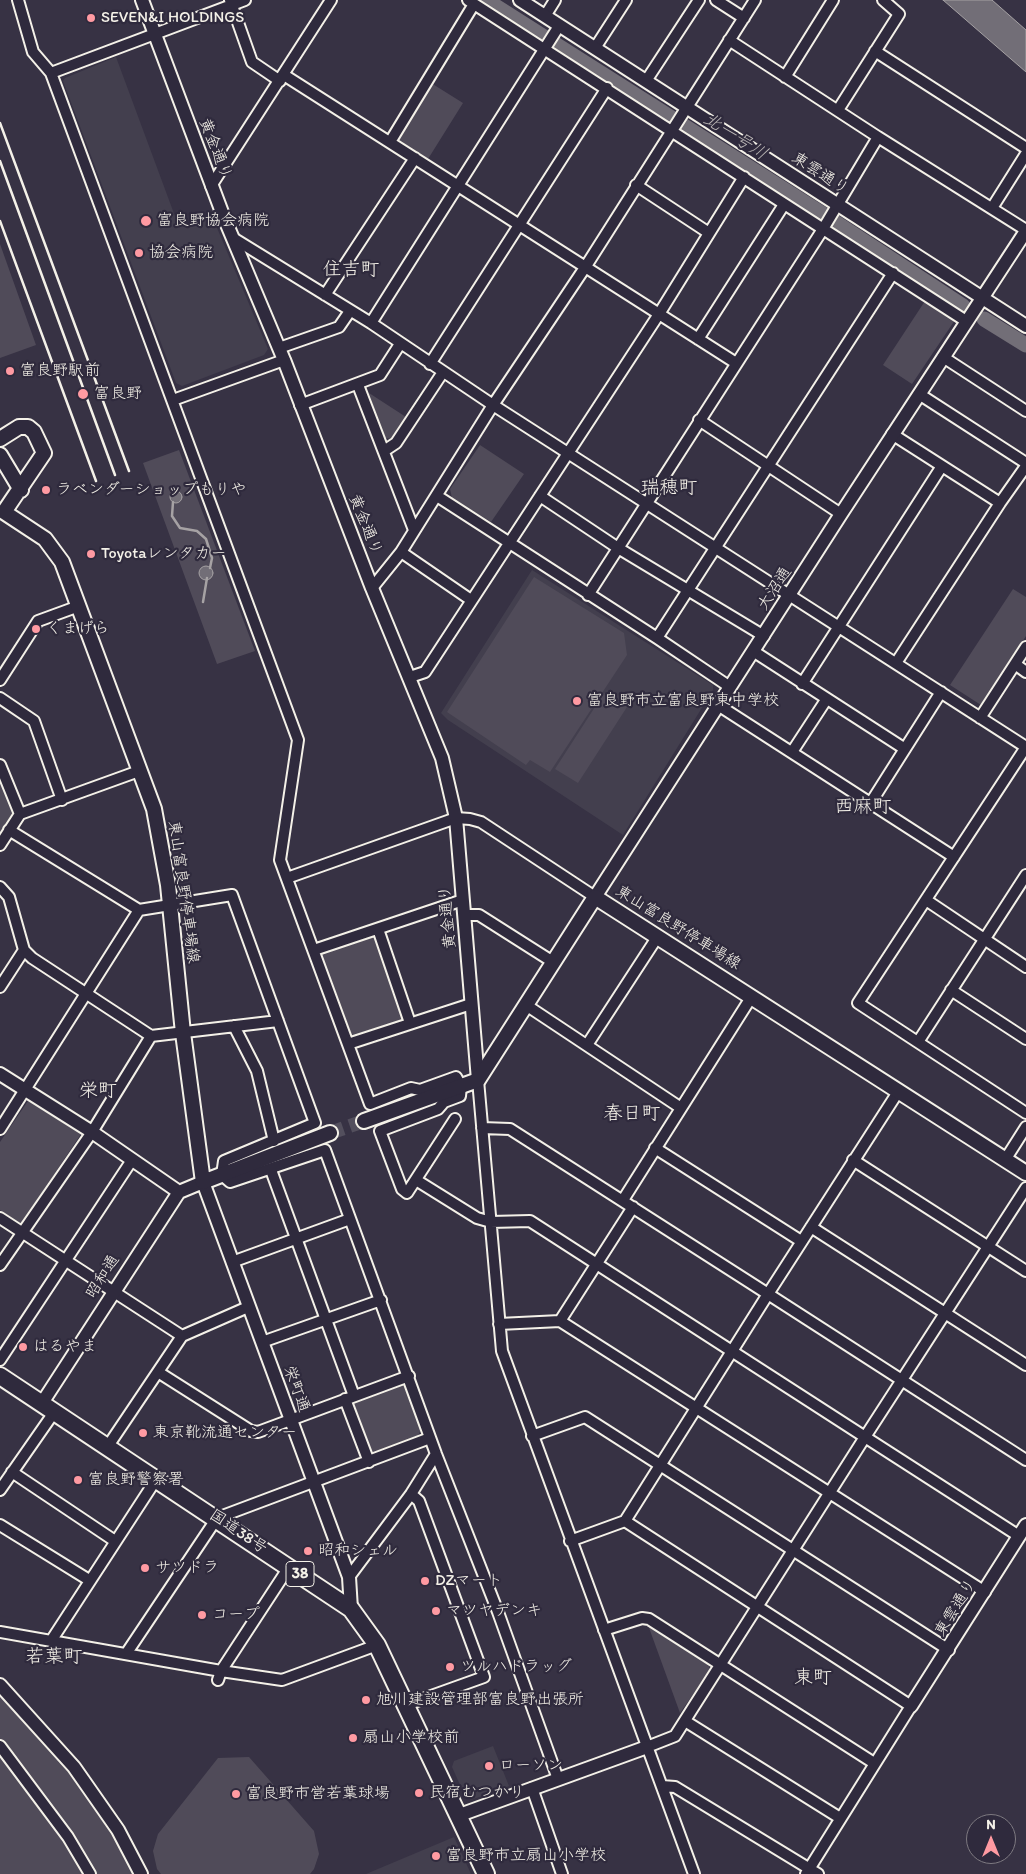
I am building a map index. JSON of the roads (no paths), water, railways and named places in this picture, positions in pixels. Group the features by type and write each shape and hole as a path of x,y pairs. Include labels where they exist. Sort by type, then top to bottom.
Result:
{"highway":[{"name":"国道38号","path":"0,1376 218,1518 351,1609 377,1645 486,1874"}],"main road":[{"name":"東山富良野停車場線","path":"0,439 19,427 28,427 34,432 44,453 20,490 1,513 45,539 53,548 79,606 154,809 160,834 170,904 183,1033 203,1182"},
{"path":"0,455 20,490"},
{"name":"東山富良野停車場線","path":"478,1080 595,897 1026,1173"},
{"path":"364,1120 478,1080"},
{"path":"203,1182 330,1133"}],"street":[{"path":"18,0 33,52 51,73 298,740 280,860 370,1104 411,1088 420,1090 456,1077 461,1086 460,1096 444,1102 438,1109 380,1131 402,1189 407,1193 455,1119"},
{"name":"黄金通り","path":"142,0 211,186 282,354 300,405 372,588 442,758 456,818 478,1080"},
{"path":"51,73 231,2 244,0"},
{"path":"211,186 331,0"},
{"name":"東雲通り","path":"520,0 545,16 552,39 595,48 646,81 677,120 830,217 982,298 1026,326"},
{"path":"545,16 555,0"},
{"path":"595,48 626,0"},
{"path":"646,81 700,0"},
{"path":"716,0 744,18"},
{"path":"372,588 401,552 493,405 586,266 677,120 756,0"},
{"path":"786,77 833,0"},
{"path":"838,110 899,14 882,0"},
{"path":"231,2 252,62 390,142 736,363"},
{"path":"390,142 471,2 552,39 607,88 677,120 744,177 830,217 893,273 966,322"},
{"path":"370,323 552,39"},
{"path":"729,40 1026,230"},
{"path":"875,51 1026,148"},
{"path":"430,364 607,88"},
{"path":"588,595 830,217 878,137"},
{"path":"992,208 1026,154"},
{"path":"325,295 415,158"},
{"path":"410,677 425,672 659,314 744,177"},
{"path":"636,185 709,233"},
{"path":"698,339 783,206"},
{"name":"大沼通","path":"595,897 892,434 1026,230"},
{"path":"233,238 370,323 493,405 1026,747 858,1003 1026,1113"},
{"path":"657,638 893,273"},
{"path":"173,400 282,354 339,327 350,311"},
{"path":"300,405 358,385 380,375 400,344"},
{"path":"944,357 1026,410"},
{"path":"384,451 396,443 443,372"},
{"path":"358,385 414,530"},
{"path":"896,663 1026,464 919,394"},
{"path":"699,420 841,514"},
{"path":"892,434 1000,503"},
{"path":"802,684 942,466"},
{"path":"437,496 730,687"},
{"path":"540,496 618,548 764,636"},
{"path":"401,552 471,600"},
{"path":"0,680 38,621 79,606"},
{"path":"980,718 1026,647"},
{"path":"753,652 905,749"},
{"path":"1015,664 1026,672"},
{"path":"870,804 941,692"},
{"path":"0,698 34,721 62,800"},
{"path":"792,752 826,700"},
{"path":"718,705 954,857"},
{"path":"0,765 20,814"},
{"path":"0,845 20,814 139,771"},
{"path":"287,878 456,818 481,822 595,897"},
{"path":"9,830 139,910 232,896 315,1123 224,1162 222,1175 230,1182 271,1170 326,1150 430,1438 498,1612 558,1779"},
{"path":"918,1042 984,940 1022,891 1026,875"},
{"path":"0,887 9,897 24,950 32,958 151,1036 278,1021"},
{"path":"314,950 462,900"},
{"path":"926,900 1026,967"},
{"path":"0,1129 139,910"},
{"path":"464,915 479,915 553,962"},
{"path":"378,929 410,1023"},
{"path":"588,1045 658,936"},
{"path":"0,987 24,950"},
{"path":"951,990 1026,1039"},
{"path":"623,1200 752,996"},
{"path":"348,1044 471,1004"},
{"path":"526,1004 681,1108"},
{"path":"234,1026 258,1071 274,1141"},
{"path":"0,1266 92,1132 151,1036"},
{"path":"0,1074 92,1132 179,1192 203,1182"},
{"path":"478,1080 502,1350 570,1541 694,1874"},
{"path":"570,1541 625,1521 695,1406 898,1092"},
{"path":"1005,1160 1026,1127"},
{"path":"482,1128 510,1129 1026,1460"},
{"path":"655,1148 802,1242"},
{"path":"0,1360 132,1160"},
{"path":"853,1160 1026,1271"},
{"path":"271,1170 326,1319 369,1462"},
{"path":"416,1180 477,1218 491,1222 530,1221 866,1437 1023,1531"},
{"name":"栄町通","path":"203,1182 248,1308 350,1577 351,1609"},
{"path":"457,1816 674,1736 1026,1188"},
{"name":"昭和通","path":"48,1407 113,1292 179,1192"},
{"path":"560,1321 633,1207"},
{"path":"0,1218 182,1336"},
{"path":"232,1262 350,1219"},
{"path":"811,1227 1026,1365"},
{"path":"262,1342 381,1300"},
{"path":"108,1446 182,1336 248,1308"},
{"path":"499,1324 560,1321 985,1592"},
{"path":"158,1372 251,1431 258,1432 409,1376"},
{"path":"0,1490 48,1407"},
{"path":"532,1436 585,1417 948,1650"},
{"path":"126,1654 218,1518 430,1438"},
{"path":"350,1577 411,1494 436,1454"},
{"path":"12,1472 115,1541"},
{"path":"51,1641 157,1478"},
{"path":"406,1705 484,1677 419,1501 411,1494"},
{"path":"625,1521 911,1706 840,1818 811,1872 675,1787 662,1786"},
{"path":"0,1525 89,1580"},
{"name":"東雲通り","path":"911,1706 1023,1531"},
{"path":"220,1675 289,1567"},
{"path":"604,1630 642,1618 649,1619 719,1666 874,1763"},
{"path":"0,1632 126,1654 220,1675 282,1680 377,1645"},
{"path":"0,1685 74,1767 121,1826 141,1874"},
{"path":"685,1721 840,1818"},
{"path":"0,1746 68,1837 90,1874"},
{"path":"532,1788 562,1874"}],"waterway":[{"name":"北一号川","path":"486,0 823,214 963,306"},
{"name":"北一号川","path":"984,319 1026,345"},
{"path":"173,502 172,516 180,528 197,531 206,539 212,558 210,568"},
{"path":"203,602 207,578"}],"tunnel":[{"path":"330,1133 364,1121"}],"railway":[{"path":"0,123 129,471"},
{"path":"0,161 115,475"},
{"path":"0,221 96,481"}],"place":[{"name":"SEVEN&I HOLDINGS","path":"91,18"},
{"name":"富良野協会病院","path":"146,221"},
{"name":"協会病院","path":"139,253"},
{"name":"富良野駅前","path":"10,371"},
{"name":"富良野","path":"83,394"},
{"name":"ラベンダーショップもりや","path":"46,490"},
{"name":"Toyotaレンタカー","path":"91,554"},
{"name":"くまげら","path":"36,629"},
{"name":"富良野市立富良野東中学校","path":"577,701"},
{"name":"はるやま","path":"23,1347"},
{"name":"東京靴流通センター","path":"143,1433"},
{"name":"富良野警察署","path":"78,1480"},
{"name":"昭和シェル","path":"308,1551"},
{"name":"サツドラ","path":"145,1568"},
{"name":"DZマート","path":"425,1581"},
{"name":"マツヤデンキ","path":"436,1611"},
{"name":"コープ","path":"202,1615"},
{"name":"ツルハドラッグ","path":"450,1667"},
{"name":"旭川建設管理部富良野出張所","path":"366,1700"},
{"name":"扇山小学校前","path":"353,1738"},
{"name":"ローソン","path":"489,1766"},
{"name":"民宿むつかり","path":"419,1793"},
{"name":"富良野市営若葉球場","path":"236,1794"},
{"name":"富良野市立扇山小学校","path":"436,1856"}],"district":[{"name":"住吉町","path":"351,270"},
{"name":"瑞穂町","path":"669,488"},
{"name":"西麻町","path":"863,807"},
{"name":"栄町","path":"98,1091"},
{"name":"春日町","path":"632,1114"},
{"name":"若葉町","path":"54,1657"},
{"name":"東町","path":"813,1678"}]}
